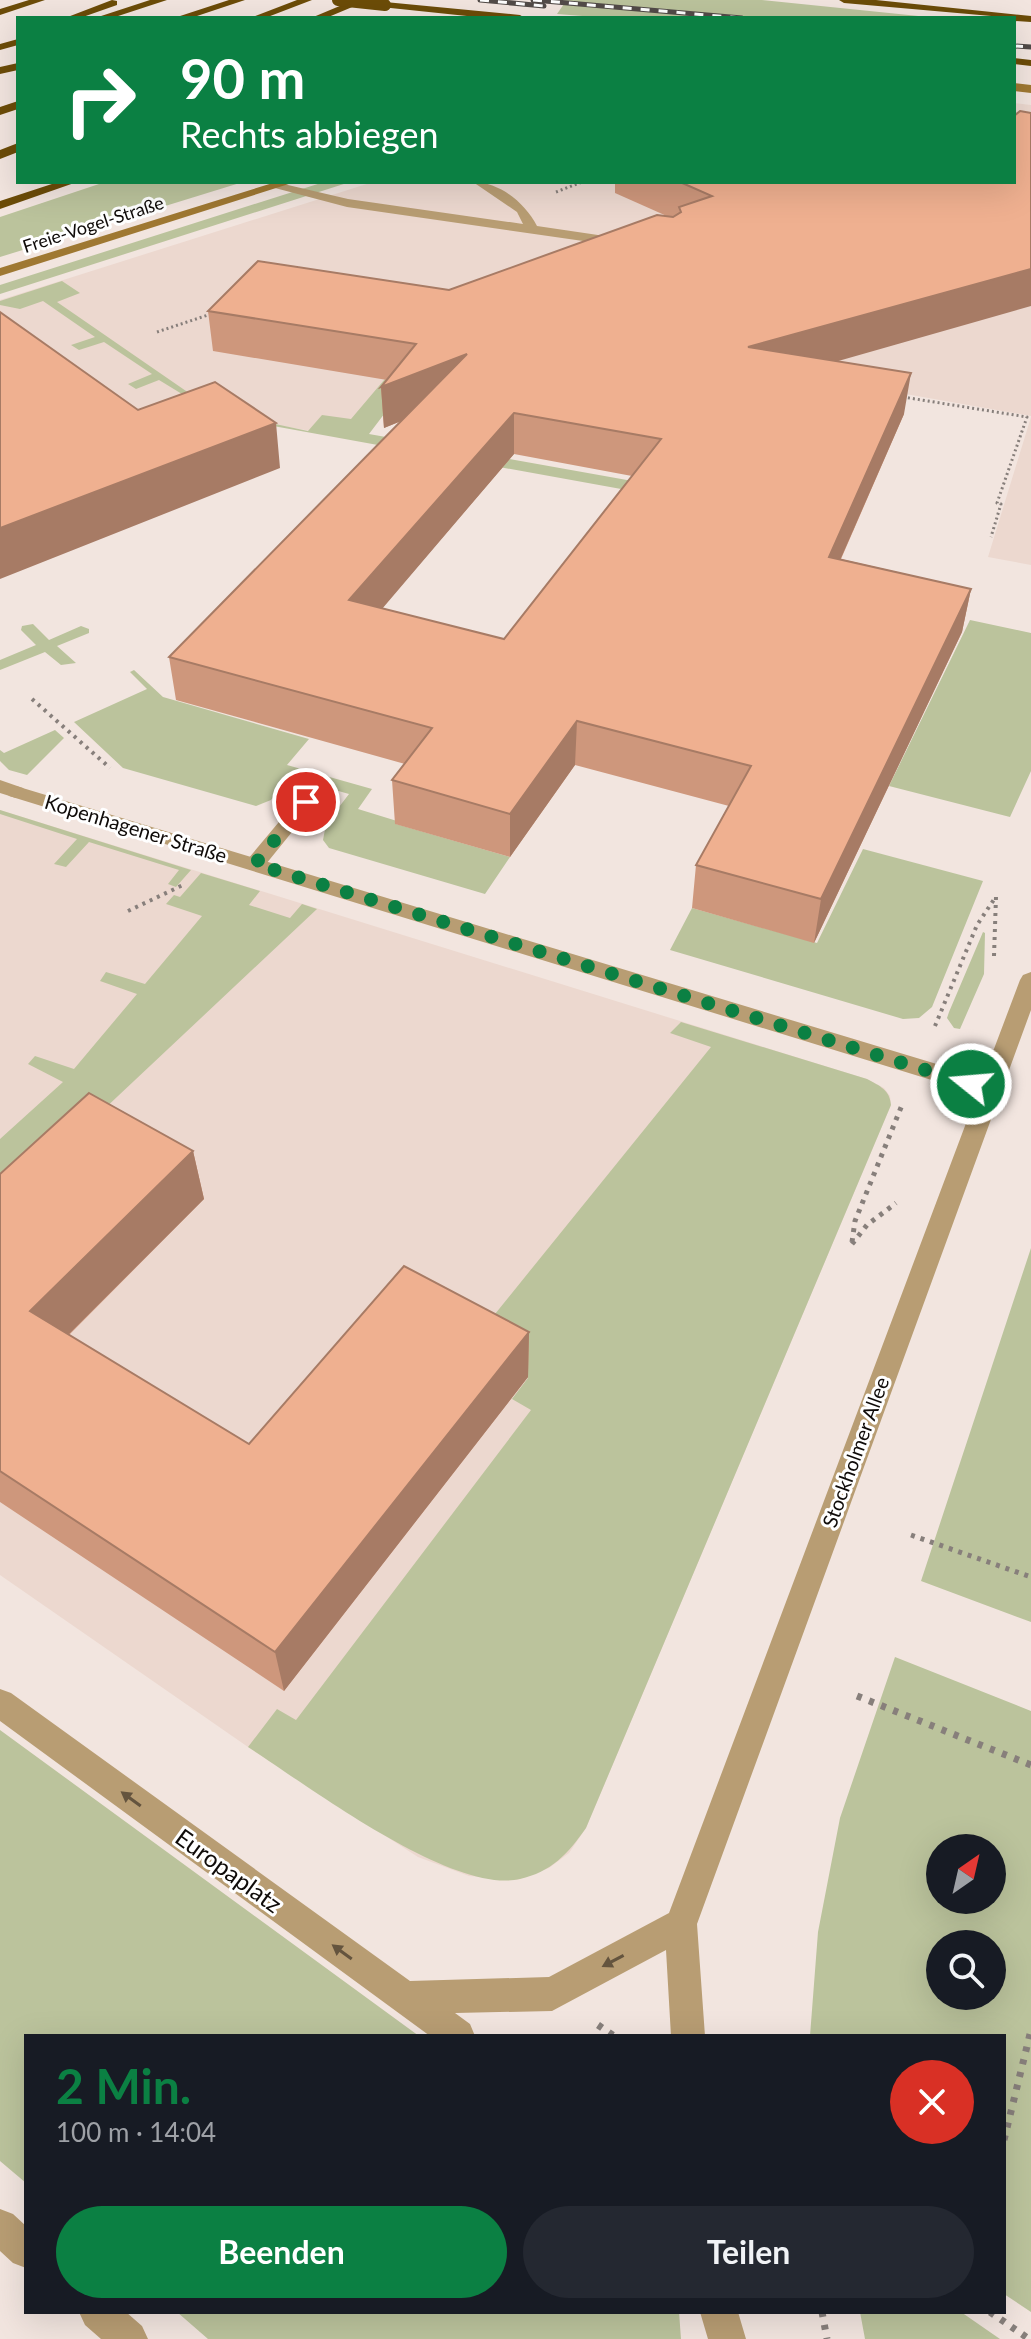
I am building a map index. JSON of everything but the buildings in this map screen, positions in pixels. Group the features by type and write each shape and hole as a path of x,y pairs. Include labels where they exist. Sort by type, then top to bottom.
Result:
{"highway":[{"path":"0,12 40,0"},
{"path":"76,16 123,0"},
{"path":"107,16 162,0"},
{"path":"186,16 240,0"},
{"path":"261,16 307,0"},
{"path":"338,0 498,16"},
{"path":"321,16 364,0"},
{"path":"844,0 1001,16"},
{"path":"0,205 65,184"}],"street":[{"name":"Freie-Vogel-Straße","path":"0,272 281,184"},
{"path":"287,184 347,203 638,245"},
{"path":"482,184 522,210 532,229"},
{"name":"Kopenhagener Straße","path":"8,789 990,1089"},
{"path":"255,864 306,802"},
{"name":"Stockholmer Allee","path":"688,2034 681,1924 1031,980"},
{"name":"Europaplatz","path":"0,1703 455,2034"},
{"path":"405,1998 552,1994 681,1924"},
{"path":"0,2227 24,2248"},
{"path":"100,2314 129,2339"},
{"path":"720,2314 727,2339"}],"path":[{"path":"157,332 219,311 216,309"},
{"path":"904,397 1027,417 997,503 1001,504 991,537"},
{"path":"32,699 110,768"},
{"path":"128,911 185,884"},
{"path":"911,1535 1031,1577"},
{"path":"857,1696 1031,1765"},
{"path":"601,2027 611,2034"},
{"path":"1006,2132 1031,2030"},
{"path":"822,2314 827,2339"},
{"path":"993,2314 1029,2339"}],"shaded area":[{"path":"1016,103 1031,105 1031,416 467,317 356,439 242,419 0,509 0,300 367,184 1016,184"},
{"path":"1031,417 1031,565 988,557"},
{"path":"0,810 867,1079 884,1088 890,1096 891,1105 586,1828 569,1853 549,1868 517,1880 469,1876 418,1857 248,1747 0,1575"}],"green space":[{"path":"559,0 762,0 918,16 557,14 566,1"},
{"path":"99,184 237,184 0,257 0,217"},
{"path":"318,184 344,184 0,294 0,285"},
{"path":"62,281 80,293 57,302 215,411 308,431 322,415 351,419 401,360 391,405 369,434 857,521 853,531 218,416 159,380 136,389 128,384 152,374 104,342 79,350 71,345 95,337 43,301 20,309 0,305 0,301"},
{"path":"970,620 1031,633 1031,771 1010,817 889,786"},
{"path":"33,624 49,640 81,626 89,629 89,633 57,646 76,663 61,665 45,652 0,670 0,660 36,645 21,630 22,626"},
{"path":"134,670 163,697 309,739 287,765 372,789 358,809 397,821 396,824 510,857 485,894 329,848 323,840 326,824 349,794 289,777 271,800 256,806 123,768 74,722 147,689 130,672"},
{"path":"55,730 64,738 27,775 9,770 0,761 0,750 4,753"},
{"path":"0,810 191,870 176,887 168,884 179,870 89,842 66,867 54,864 77,839 0,814"},
{"path":"863,849 983,881 932,1007 919,1018 903,1019 670,950 692,908 817,943"},
{"path":"201,873 260,891 249,905 290,918 302,904 317,909 101,1112 0,1184 0,1139 63,1082 28,1064 35,1056 74,1069 137,994 100,981 106,972 145,984 202,916 166,904 174,895 180,897"},
{"path":"983,932 984,974 960,1029 954,1028 947,1018"},
{"path":"681,1022 867,1079 886,1092 891,1105 586,1828 565,1854 541,1872 520,1879 491,1879 457,1870 381,1833 248,1747 277,1709 296,1720 531,1410 512,1399 528,1378 478,1335 711,1047 670,1033"},
{"path":"1031,1248 1031,1622 921,1581"},
{"path":"895,1657 1031,1711 1031,2312 1006,2295 1006,2034 810,2034 818,1932 840,1818"},
{"path":"0,1730 416,2034 24,2034 24,2181 0,2161"},
{"path":"179,2314 679,2314 681,2339 208,2339"},
{"path":"860,2314 964,2314 1000,2339 865,2339"}],"railway":[{"path":"480,0 544,6"},
{"path":"533,0 719,16"},
{"path":"1016,46 1031,47"}],"route":[{"path":"306,802 255,864 971,1084"}]}
